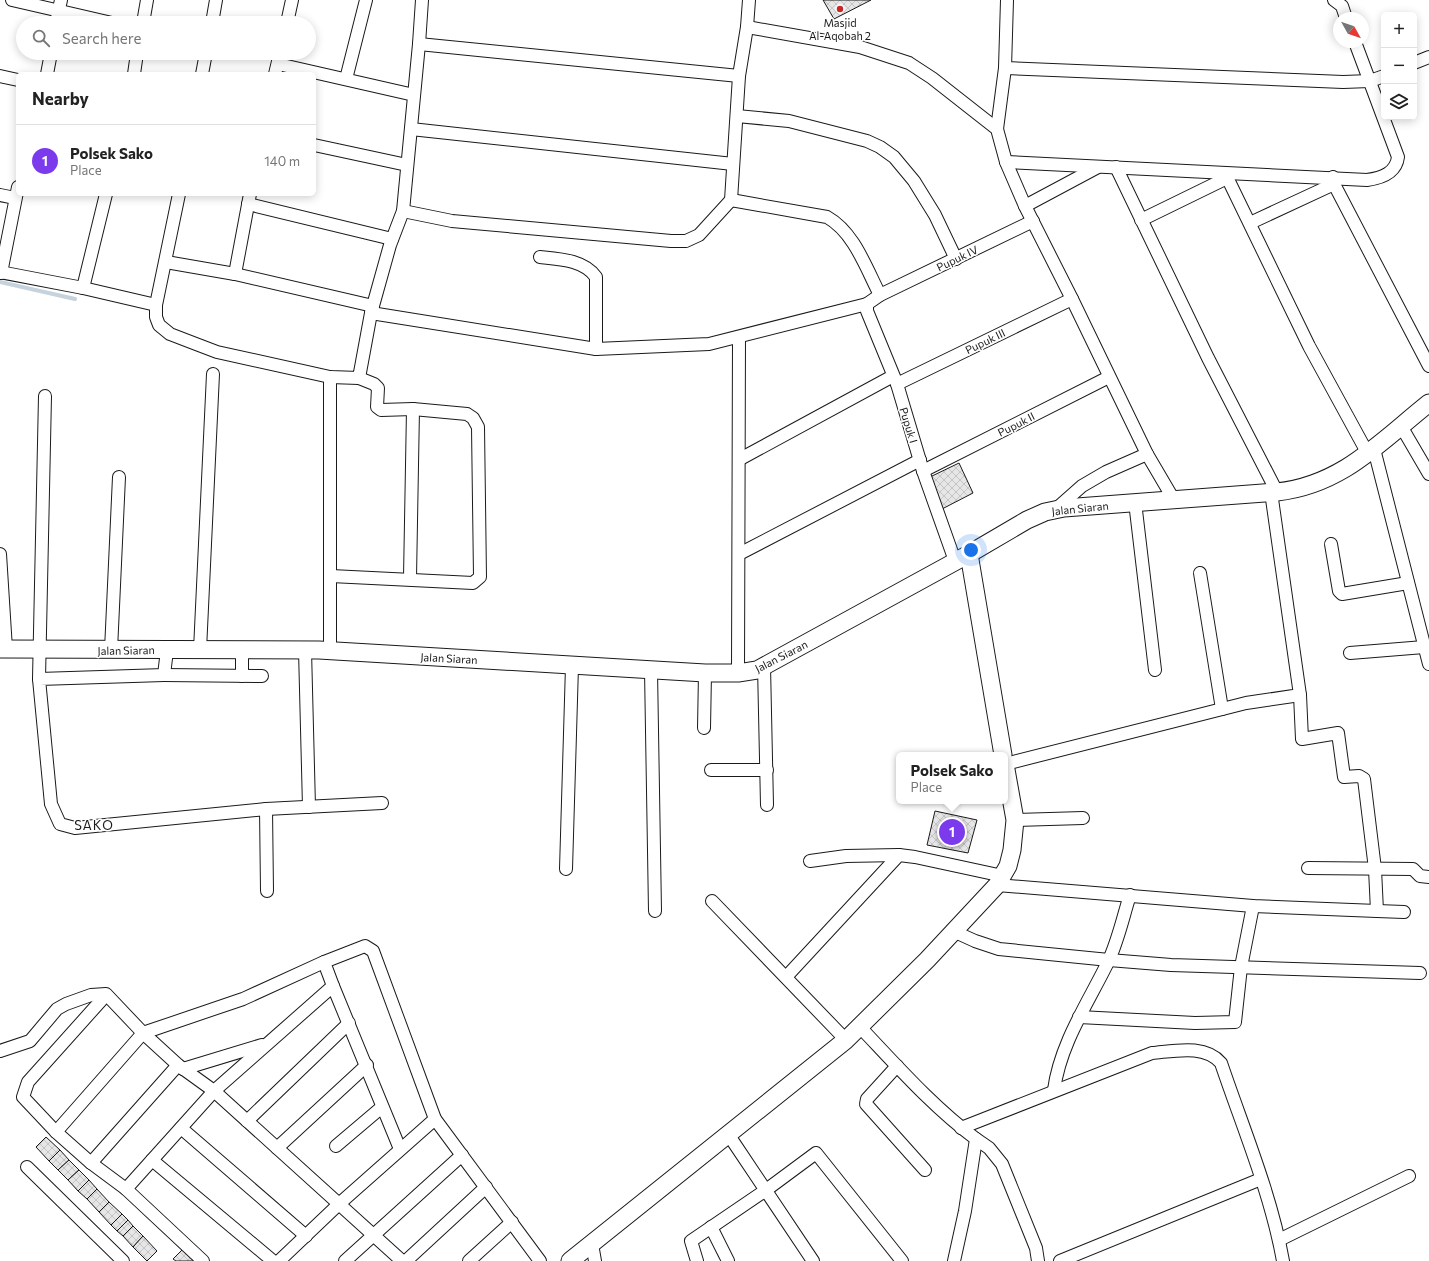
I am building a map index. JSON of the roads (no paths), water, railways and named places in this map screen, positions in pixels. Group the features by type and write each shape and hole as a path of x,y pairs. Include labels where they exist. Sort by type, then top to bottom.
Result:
{"street":[{"path":"12,0 81,16"},
{"path":"144,16 147,0"},
{"path":"213,16 216,0"},
{"path":"289,16 292,0"},
{"path":"346,79 366,0"},
{"path":"359,378 372,310 392,239 402,211 411,129 422,0"},
{"path":"402,211 452,222 671,241 686,241 699,235 731,200 739,76 747,27 749,0"},
{"path":"1007,0 1005,68 997,129 1006,162 1025,206 1147,454 1174,500"},
{"path":"1334,0 1342,6 1344,12"},
{"path":"747,27 860,46 909,63 932,78 997,129"},
{"path":"419,44 739,76"},
{"path":"1006,162 1098,166 1226,176 1334,181 1381,178 1388,174 1397,164 1398,157 1396,148 1357,48"},
{"path":"1417,62 1429,57"},
{"path":"47,72 49,60"},
{"path":"134,72 137,60"},
{"path":"202,72 205,60"},
{"path":"278,64 314,72"},
{"path":"1005,68 1343,82 1370,81 1381,77"},
{"path":"316,72 414,95"},
{"path":"0,76 16,80"},
{"path":"737,116 789,121 867,141 880,147 894,157 914,181 935,215 956,259"},
{"path":"411,129 733,164"},
{"path":"316,145 407,165"},
{"path":"1025,206 1098,166"},
{"path":"1116,168 1274,492 1300,695 1302,739 1338,734 1344,776 1359,776 1364,778 1375,869 1377,911"},
{"path":"1141,220 1226,176"},
{"path":"1226,176 1309,346 1371,452 1429,664"},
{"path":"1250,223 1334,181"},
{"path":"1334,181 1429,366"},
{"path":"0,195 16,193"},
{"path":"16,196 0,272 83,288 156,305"},
{"path":"83,288 106,196"},
{"path":"179,196 156,305 156,317 160,325 170,334 217,352 330,377 359,378 374,384 378,388 376,402 379,408 386,411 413,409 467,414 473,418 478,427 480,577 473,583 410,578 331,576"},
{"path":"235,274 249,199 392,239"},
{"path":"166,262 235,274 372,310 596,349 702,344 739,337 868,304 880,295 848,235 838,223 827,217 731,200"},
{"name":"Pupuk IV","path":"880,295 1033,221"},
{"path":"540,257 562,259 586,266 596,277 596,349"},
{"name":"Pupuk III","path":"740,460 895,380 1072,299"},
{"name":"Pupuk I","path":"868,304 867,311 895,380 921,465 962,558"},
{"path":"738,673 740,460 739,337"},
{"path":"200,650 213,374"},
{"path":"330,377 330,651"},
{"name":"Pupuk II","path":"739,554 921,465 1109,377"},
{"path":"45,396 38,679 51,804 60,824 75,828 266,809 382,803"},
{"name":"Jalan Siaran","path":"3,649 305,650 705,673 752,672 962,558 1027,520 1056,509 1274,492 1309,486 1326,480 1371,452 1429,403"},
{"path":"410,578 413,409"},
{"path":"1401,426 1429,474"},
{"path":"1056,509 1088,482 1106,472 1147,454"},
{"path":"111,650 119,477"},
{"path":"1135,502 1155,670"},
{"path":"1331,544 1339,591 1342,594 1408,584"},
{"path":"0,554 3,649"},
{"path":"962,558 1002,752"},
{"path":"1200,573 1222,710"},
{"path":"1350,653 1424,646"},
{"path":"164,675 167,650"},
{"path":"242,650 242,676"},
{"path":"305,650 308,807"},
{"path":"566,869 572,666"},
{"path":"764,666 767,805"},
{"path":"651,670 655,911"},
{"path":"704,728 705,673"},
{"path":"38,679 164,675 262,676"},
{"path":"1008,763 1246,703 1300,695"},
{"path":"711,770 767,770"},
{"path":"570,1261 846,1040 927,960 1000,880 1008,866 1012,850 1015,820 1008,781"},
{"path":"266,809 267,891"},
{"path":"1015,820 1083,818"},
{"path":"786,977 899,855"},
{"path":"810,861 846,856 915,856 1000,880 1130,895 1253,906 1404,912"},
{"path":"1308,868 1413,869 1420,876 1429,877"},
{"path":"1054,1090 1055,1077 1063,1053 1079,1017 1109,960 1130,895"},
{"path":"712,901 846,1040"},
{"path":"1079,1017 1195,1023 1236,1022 1241,967 1253,906"},
{"path":"953,931 975,941 999,949 1109,960 1171,965 1420,973"},
{"path":"56,1132 143,1033 243,999 324,962 365,946 373,951 435,1119 540,1261"},
{"path":"324,962 400,1149"},
{"path":"126,1189 214,1091 265,1044 333,986"},
{"path":"0,1051 30,1041 57,1009 66,1004 91,995 106,995 143,1033 181,1067 214,1091 402,1261"},
{"path":"106,995 28,1082 23,1097 56,1132 91,1164 126,1189 203,1261"},
{"path":"247,1121 349,1023"},
{"path":"860,1027 897,1066 961,1128 989,1148 1002,1164 1036,1248 1038,1261"},
{"path":"91,1164 181,1067 265,1044"},
{"path":"961,1128 1054,1090 1152,1053 1202,1051 1210,1054 1221,1063 1261,1179 1279,1240 1283,1261"},
{"path":"277,1148 367,1065"},
{"path":"897,1066 867,1099 866,1104 925,1170"},
{"path":"336,1146 382,1107"},
{"path":"280,1261 339,1204 435,1119"},
{"path":"181,1128 306,1236"},
{"path":"728,1134 813,1261"},
{"path":"954,1261 976,1139"},
{"path":"696,1261 691,1241 766,1190 816,1153 902,1261"},
{"path":"345,1261 462,1155"},
{"path":"152,1160 273,1261"},
{"path":"27,1167 123,1261"},
{"path":"1279,1240 1409,1176"},
{"path":"1060,1261 1261,1179"},
{"path":"406,1261 486,1187"},
{"path":"469,1261 512,1222"},
{"path":"711,1227 728,1261"},
{"path":"592,1244 595,1261"}],"waterway":[{"path":"0,282 75,299"}],"place":[{"name":"Masjid Al-Aqobah 2","path":"840,9"},
{"name":"Polsek Sako","path":"952,832"}],"district":[{"name":"SAKO","path":"94,825"}]}
